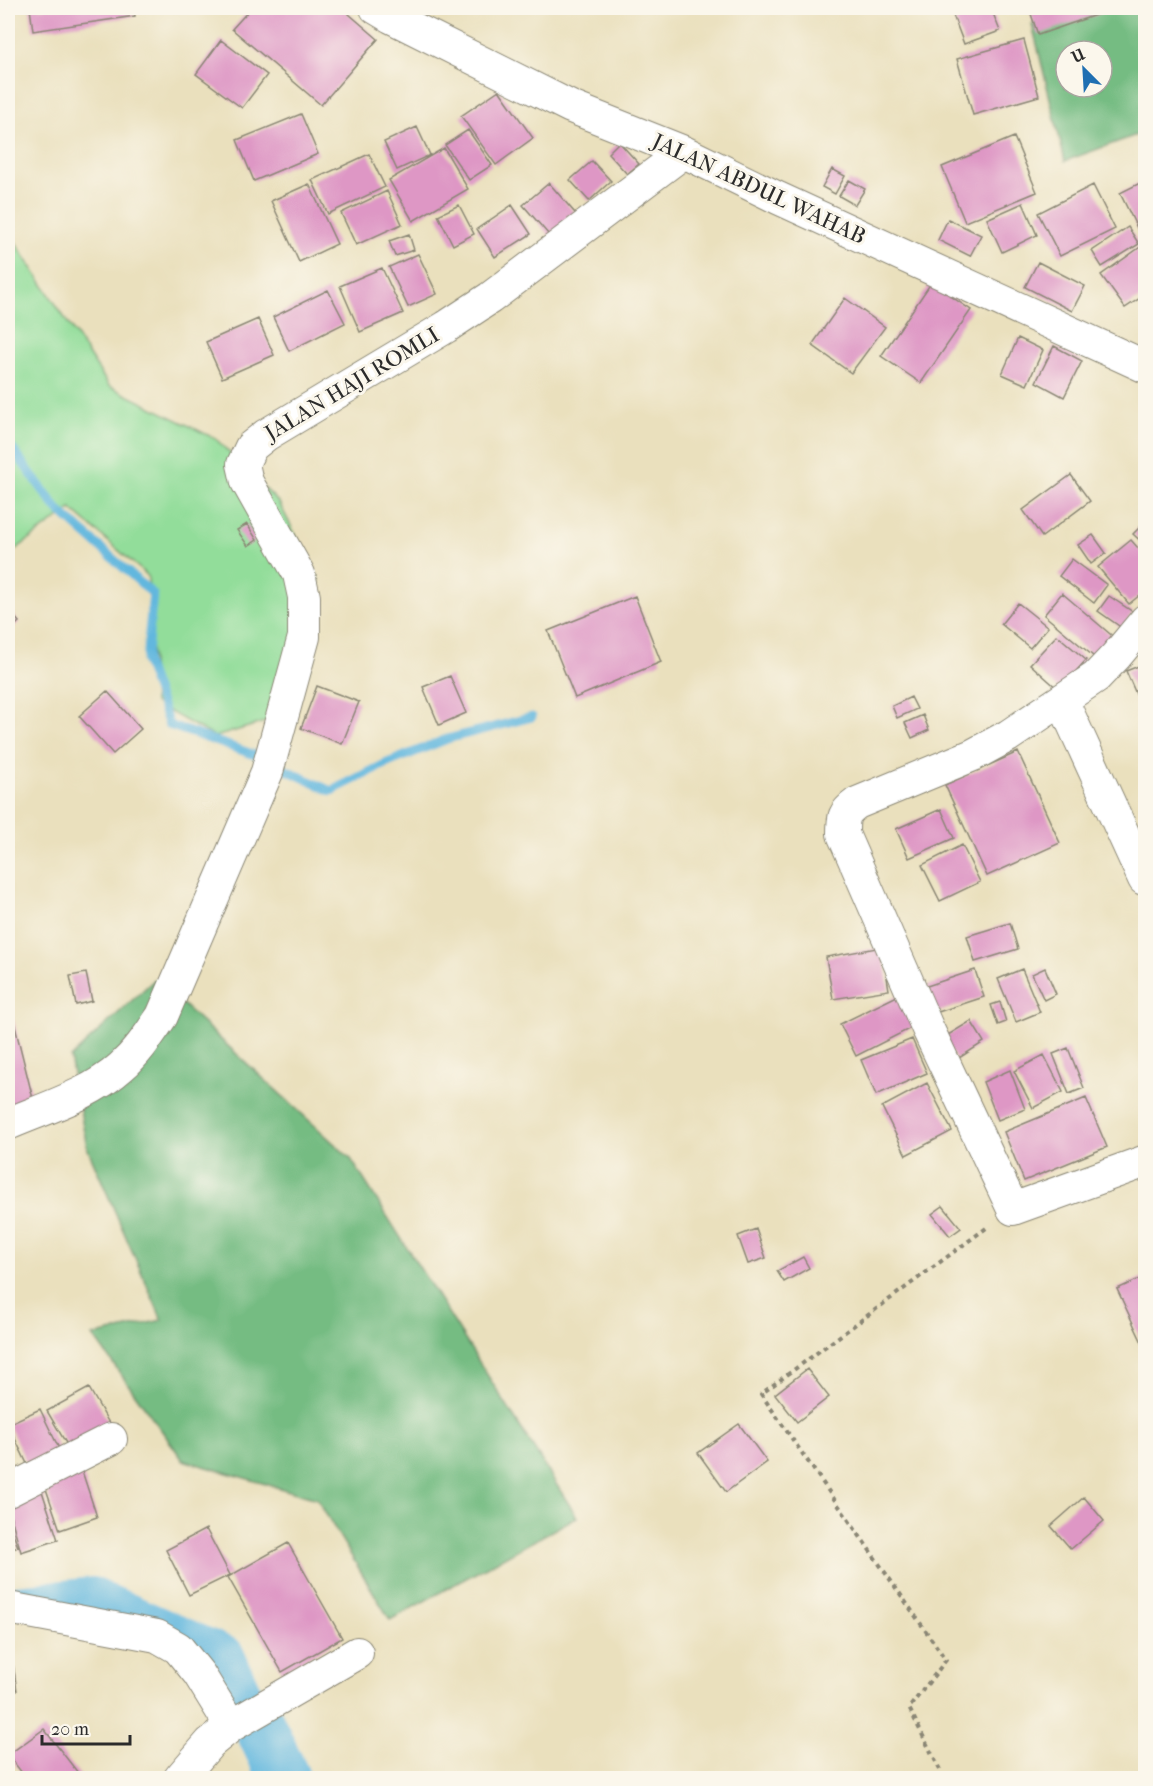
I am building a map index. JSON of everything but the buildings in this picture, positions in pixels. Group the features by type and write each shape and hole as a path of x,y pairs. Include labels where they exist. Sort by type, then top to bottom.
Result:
{"street":[{"name":"JALAN ABDUL WAHAB","path":"376,8 570,107 684,152 778,198 1146,367"},
{"name":"JALAN HAJI ROMLI","path":"8,1124 90,1088 119,1069 142,1046 162,1016 271,760 304,637 304,597 299,574 247,482 243,464 251,447 266,435 490,298 684,152"},
{"path":"1146,620 1096,677 1008,736 973,756 857,803 848,809 843,818 843,834 923,1018 1013,1209 1146,1161"},
{"path":"1062,700 1144,879"},
{"path":"8,1491 111,1438"},
{"path":"8,1608 158,1636 177,1648 199,1674 231,1726"},
{"path":"180,1779 210,1743 231,1726 357,1653"}],"path":[{"path":"944,1779 909,1708 946,1660 760,1394 1013,1209"}],"green space":[{"path":"1070,8 1145,8 1145,132 1065,161 1032,24"},
{"path":"8,231 109,386 216,439 279,503 319,580 285,716 215,737 154,703 148,576 71,509 8,555"},
{"path":"155,979 351,1159 577,1517 390,1620 317,1499 183,1460 93,1336 162,1320 87,1147 70,1058"}],"waterway":[{"path":"8,443 57,509 153,594 146,662 169,725 255,755 331,791 385,764 447,739 532,717"},
{"path":"8,1602 93,1593 228,1653 248,1698"},
{"path":"257,1720 284,1778"}]}
